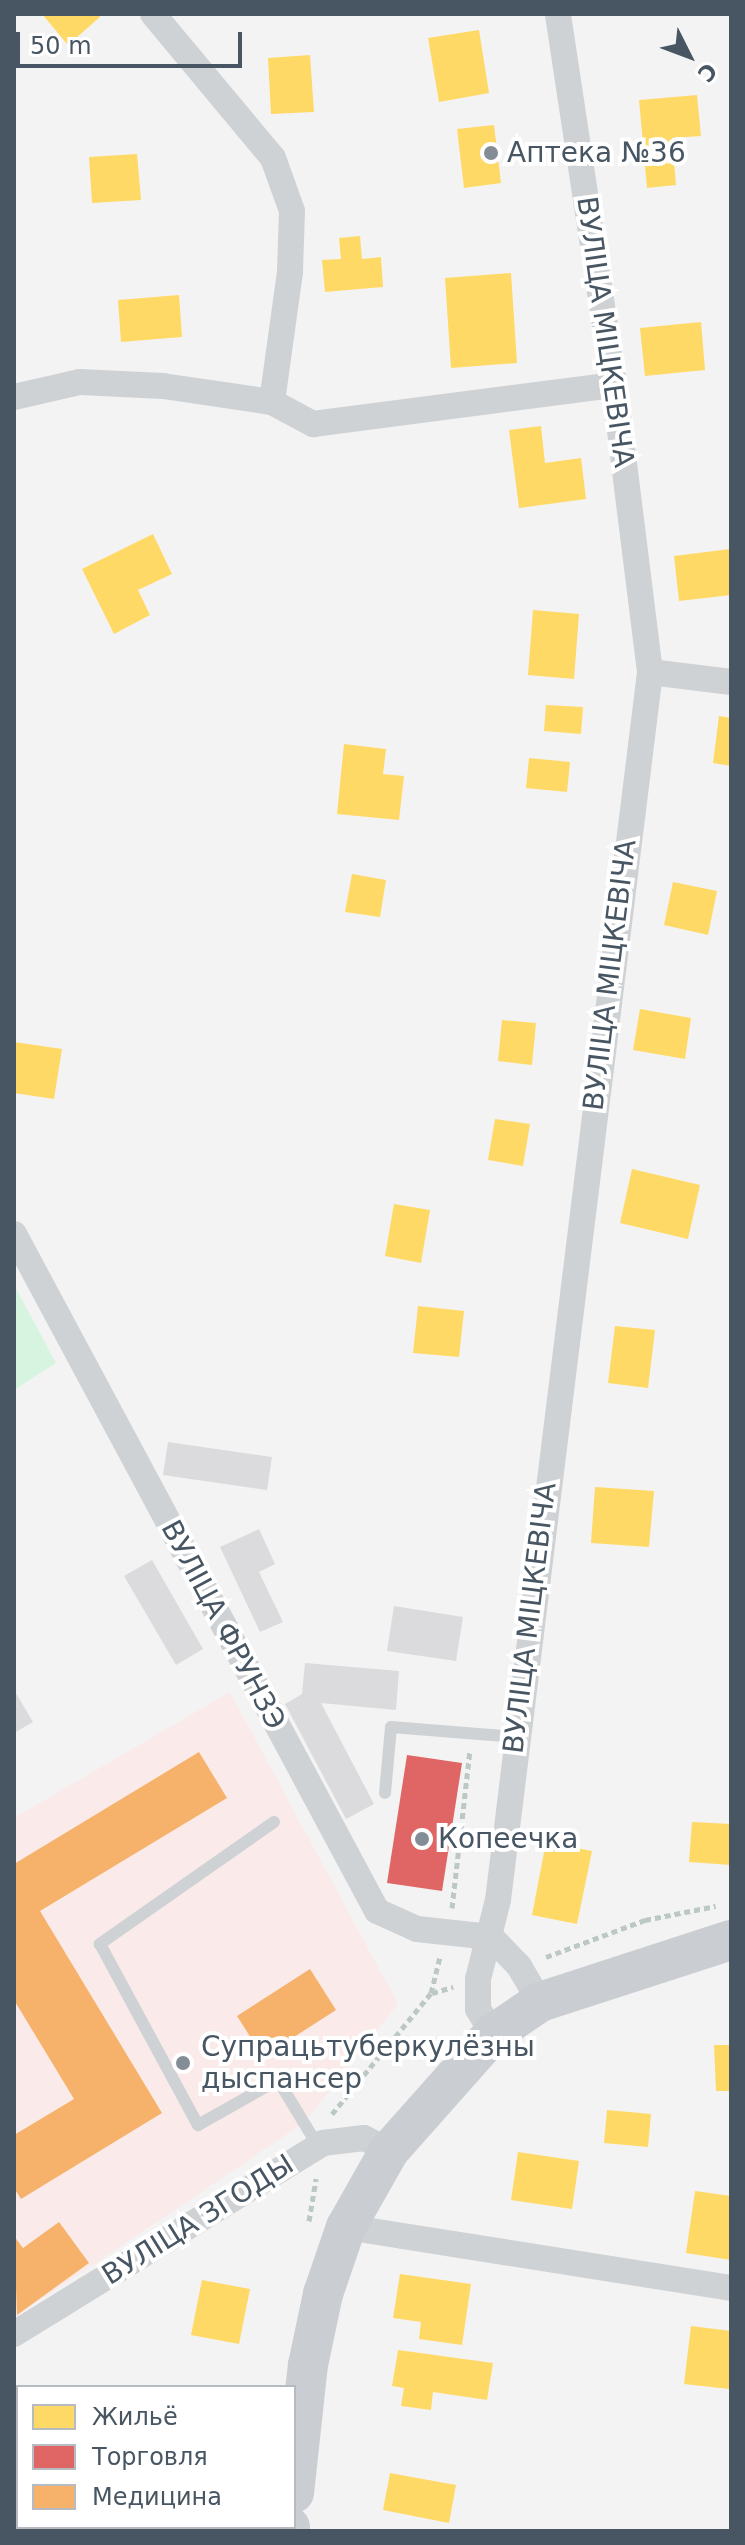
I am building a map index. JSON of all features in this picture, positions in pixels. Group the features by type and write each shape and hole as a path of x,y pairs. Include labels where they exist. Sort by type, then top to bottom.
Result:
{"main road":[{"path":"296,2475 308,2365 323,2294 346,2227 389,2151 493,2034 540,2002 731,1940"}],"street":[{"path":"153,14 273,158 292,211 290,272 272,402"},
{"name":"ВУЛІЦА МІЦКЕВІЧА","path":"493,2034 478,2009 478,1979 491,1937 650,672 614,385 558,14"},
{"path":"14,397 80,382 163,386 272,402 313,424 614,385"},
{"path":"650,672 731,682"},
{"name":"ВУЛІЦА ФРУНЗЭ","path":"14,1234 377,1911 417,1929 491,1937"},
{"path":"491,1937 519,1966 540,2002"},
{"name":"ВУЛІЦА ЗГОДЫ","path":"14,2334 318,2146 347,2137 364,2138 389,2151"},
{"path":"346,2227 731,2288"}],"lane":[{"path":"385,1793 391,1727 515,1737"},
{"path":"274,1822 100,1944 198,2125 278,2080 318,2146"}],"path":[{"path":"472,1734 446,1932 431,1993 478,1979"},
{"path":"457,1795 465,1796"},
{"path":"519,1966 645,1920 731,1903"}],"shaded area":[{"name":"Супрацьтуберкулёзны дыспансер","path":"230,1692 398,2004 305,2122 14,2318 14,1818"}],"green space":[{"path":"14,1285 56,1363 14,1390"}],"building: Жильё":[{"path":"42,14 97,14 100,17 68,45"},
{"path":"479,30 489,93 439,102 428,38"},
{"path":"310,55 314,112 271,114 268,58"},
{"path":"697,95 701,136 672,138 676,185 647,188 639,100"},
{"path":"494,125 501,183 464,188 457,129"},
{"path":"137,154 141,200 92,203 89,157"},
{"path":"360,236 362,259 381,257 383,287 325,292 322,260 341,259 339,238"},
{"path":"511,273 517,363 451,368 445,278"},
{"path":"179,295 182,337 121,342 118,300"},
{"path":"701,322 705,370 645,376 640,328"},
{"path":"541,426 545,463 581,458 586,499 519,508 509,430"},
{"path":"153,534 172,574 138,590 150,615 114,634 82,569"},
{"path":"730,549 731,595 679,601 674,556"},
{"path":"533,610 579,614 574,679 528,675"},
{"path":"546,705 583,707 581,734 544,731"},
{"path":"719,716 731,718 731,766 713,763"},
{"path":"344,744 386,749 383,774 404,776 399,820 337,814"},
{"path":"529,758 570,762 567,792 526,788"},
{"path":"352,874 386,880 380,917 345,912"},
{"path":"673,882 717,891 708,935 664,925"},
{"path":"640,1009 691,1018 685,1059 633,1050"},
{"path":"502,1020 536,1023 532,1065 498,1061"},
{"path":"14,1042 62,1049 54,1099 14,1093"},
{"path":"495,1119 530,1124 523,1166 488,1160"},
{"path":"632,1169 700,1185 688,1239 620,1223"},
{"path":"394,1204 430,1210 421,1263 385,1256"},
{"path":"418,1306 464,1311 459,1357 413,1353"},
{"path":"615,1326 655,1330 648,1388 608,1383"},
{"path":"595,1487 654,1491 649,1547 591,1543"},
{"path":"692,1822 731,1824 731,1865 689,1862"},
{"path":"546,1842 592,1851 577,1924 532,1915"},
{"path":"714,2045 731,2045 731,2091 716,2091"},
{"path":"607,2110 651,2114 648,2147 604,2143"},
{"path":"518,2152 579,2161 572,2209 511,2200"},
{"path":"695,2191 731,2196 731,2260 686,2253"},
{"path":"400,2274 471,2284 462,2345 419,2339 421,2322 393,2318"},
{"path":"202,2280 250,2289 239,2344 191,2335"},
{"path":"691,2326 731,2331 729,2389 684,2384"},
{"path":"398,2350 493,2363 487,2400 433,2392 431,2410 401,2406 404,2388 392,2386"},
{"path":"390,2473 456,2485 449,2523 383,2510"}],"building: Торговля":[{"name":"Копеечка","path":"407,1755 462,1763 442,1891 387,1883"}],"building: Медицина":[{"path":"199,1752 227,1798 40,1911 162,2113 21,2199 14,2188 14,2135 74,2099 14,2000 14,1864"},
{"path":"310,1969 336,2010 263,2057 237,2016"},
{"path":"59,2222 89,2263 17,2315 14,2236 23,2248"}],"building: Прочее":[{"path":"168,1442 272,1457 267,1490 163,1475"},
{"path":"259,1529 275,1564 259,1572 283,1622 260,1632 220,1547"},
{"path":"152,1560 203,1649 176,1665 124,1576"},
{"path":"394,1606 463,1617 456,1661 387,1651"},
{"path":"305,1663 399,1671 396,1710 321,1703 374,1804 346,1819 285,1704 302,1694"},
{"path":"14,1690 33,1722 14,1733"}],"place":[{"name":"Аптека №36","path":"491,153"},
{"name":"Копеечка","path":"422,1839"},
{"name":"Супрацьтуберкулёзны дыспансер","path":"183,2063"}]}
